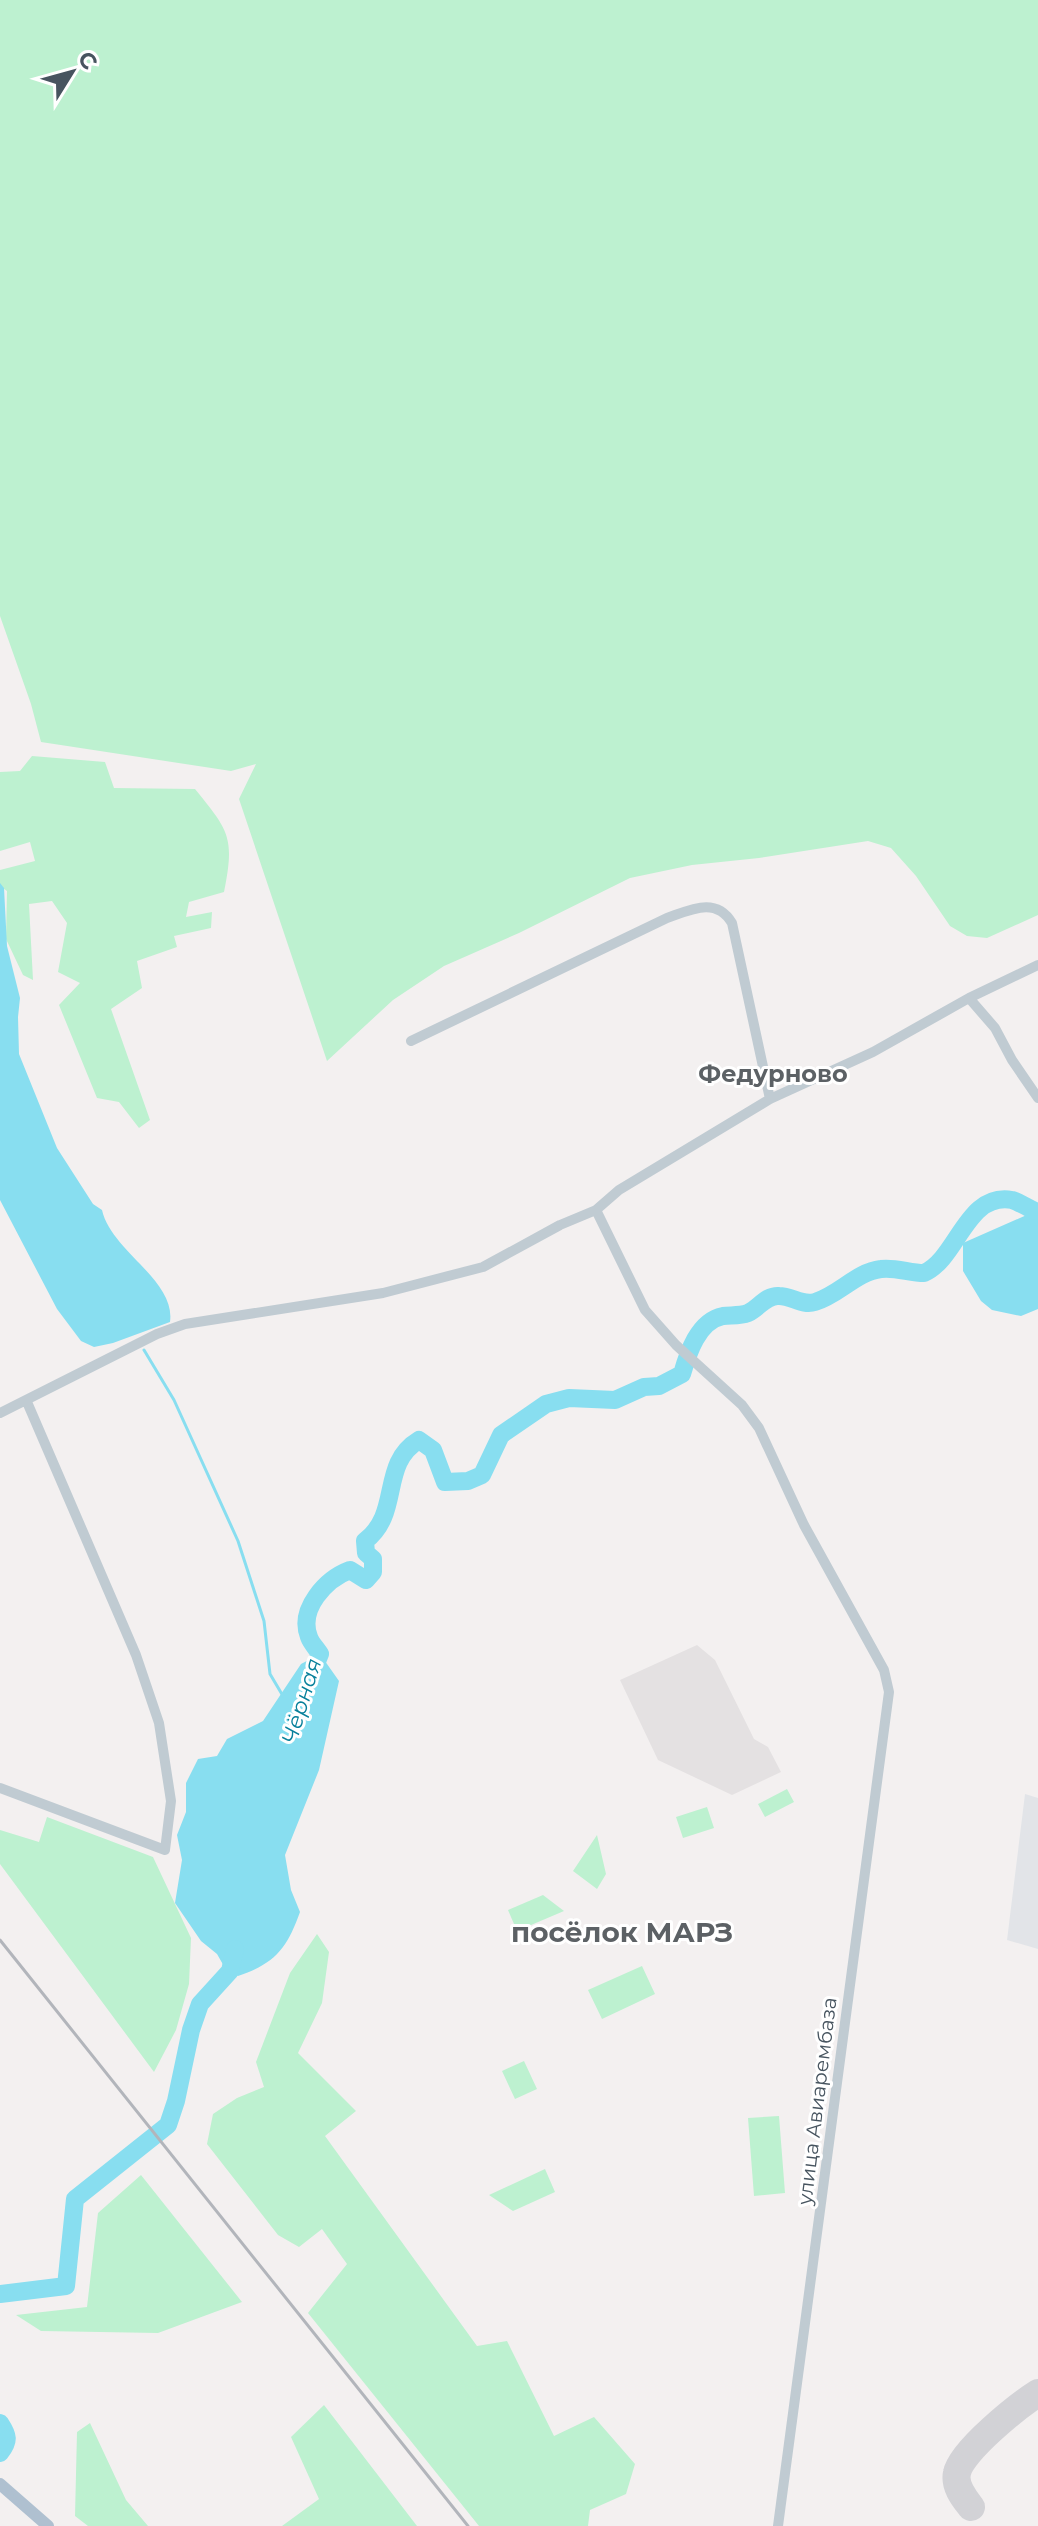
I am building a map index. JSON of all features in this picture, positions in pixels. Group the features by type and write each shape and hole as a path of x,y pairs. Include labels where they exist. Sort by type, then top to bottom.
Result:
{"main road":[{"path":"0,2484 48,2526"}],"street":[{"path":"411,1041 667,918 707,906 717,907 732,923 770,1099"},
{"path":"0,1413 157,1334 185,1324 383,1293 468,1273 560,1225 596,1210 619,1190 770,1099 873,1052 969,998 1038,965"},
{"path":"969,998 995,1028 1038,1098"},
{"name":"улица Авиарембаза","path":"596,1210 645,1310 676,1345 730,1392 759,1428 804,1525 888,1681 889,1705 874,1796 778,2526"},
{"path":"0,1788 165,1850 171,1801 159,1723 136,1655 27,1402"}],"shaded area":[{"path":"697,1645 715,1660 754,1739 768,1747 781,1772 732,1795 658,1760 620,1680"},
{"path":"1025,1794 1038,1798 1038,1949 1007,1940"}],"green space":[{"path":"0,0 1038,0 1038,915 987,938 967,936 950,926 916,876 891,848 868,841 692,865 630,878 444,966 393,1000 327,1061 239,799 256,764 231,771 41,742 0,616"},
{"path":"32,756 105,762 114,788 195,789 222,826 229,846 224,892 189,902 186,917 212,912 211,928 174,936 177,947 137,961 142,988 111,1009 150,1120 139,1128 119,1102 97,1098 59,1005 80,983 58,972 67,923 52,901 29,904 33,980 23,975 6,939 7,891 0,886 0,870 35,861 30,842 0,851 0,772 20,771"},
{"path":"787,1789 794,1802 765,1817 758,1804"},
{"path":"707,1807 714,1828 683,1838 676,1817"},
{"path":"47,1817 153,1857 191,1938 189,1984 176,2030 154,2072 0,1864 0,1830 39,1842"},
{"path":"597,1835 606,1874 597,1889 573,1871"},
{"path":"543,1895 564,1911 517,1931 508,1910"},
{"path":"317,1934 329,1952 322,2003 298,2053 356,2111 325,2136 477,2346 507,2341 554,2436 594,2417 635,2464 626,2494 590,2510 588,2526 479,2526 308,2313 347,2264 322,2229 299,2247 278,2235 207,2144 213,2114 237,2098 264,2087 256,2062 290,1973"},
{"path":"642,1966 655,1994 602,2019 588,1990"},
{"path":"524,2061 537,2089 515,2099 502,2071"},
{"path":"779,2116 785,2193 754,2196 748,2118"},
{"path":"545,2169 555,2192 513,2211 489,2195"},
{"path":"141,2175 242,2302 158,2333 41,2331 16,2315 87,2307 98,2213"},
{"path":"324,2405 417,2526 282,2526 319,2499 291,2437"},
{"path":"90,2423 126,2500 148,2526 88,2526 75,2516 77,2432"}],"water":[{"path":"0,883 4,888 7,946 20,998 19,1054 57,1148 93,1204 102,1210 117,1239 153,1279 169,1307 170,1322 113,1343 94,1347 81,1341 57,1309 0,1200"},
{"path":"1038,1210 1038,1309 1021,1316 992,1310 981,1301 963,1271 963,1243"},
{"path":"320,1654 339,1681 319,1770 285,1855 291,1890 300,1912 278,1953 262,1966 238,1976 225,1968 217,1954 201,1941 175,1903 182,1860 177,1835 186,1812 186,1783 198,1759 217,1756 227,1739 263,1721 301,1664"}],"waterway":[{"name":"Чёрная","path":"312,1674 320,1654 310,1639 307,1626 311,1606 316,1596 341,1574 350,1570 366,1580 373,1572 373,1559 366,1553 365,1541 383,1517 399,1462 419,1440 433,1450 445,1482 468,1481 482,1475 501,1435 546,1404 569,1398 615,1400 644,1387 659,1386 682,1374 695,1339 714,1319 748,1313 774,1296 815,1302 864,1274 881,1269 924,1273 946,1254 973,1216 984,1206 996,1200 1012,1200 1035,1211"},
{"path":"144,1350 174,1400 238,1541 264,1621 270,1674 283,1696"},
{"name":"Чёрная","path":"0,2294 66,2286 75,2199 168,2125 200,2004 230,1971 235,1949"},
{"name":"Чёрная","path":"0,2423 7,2438 0,2453"}],"taxiway":[{"path":"971,2507 957,2483 961,2464 992,2429 1038,2393"}],"railway":[{"path":"0,1940 468,2526"}],"district":[{"name":"Федурново","path":"773,1074"},
{"name":"посёлок МАРЗ","path":"622,1932"}]}
